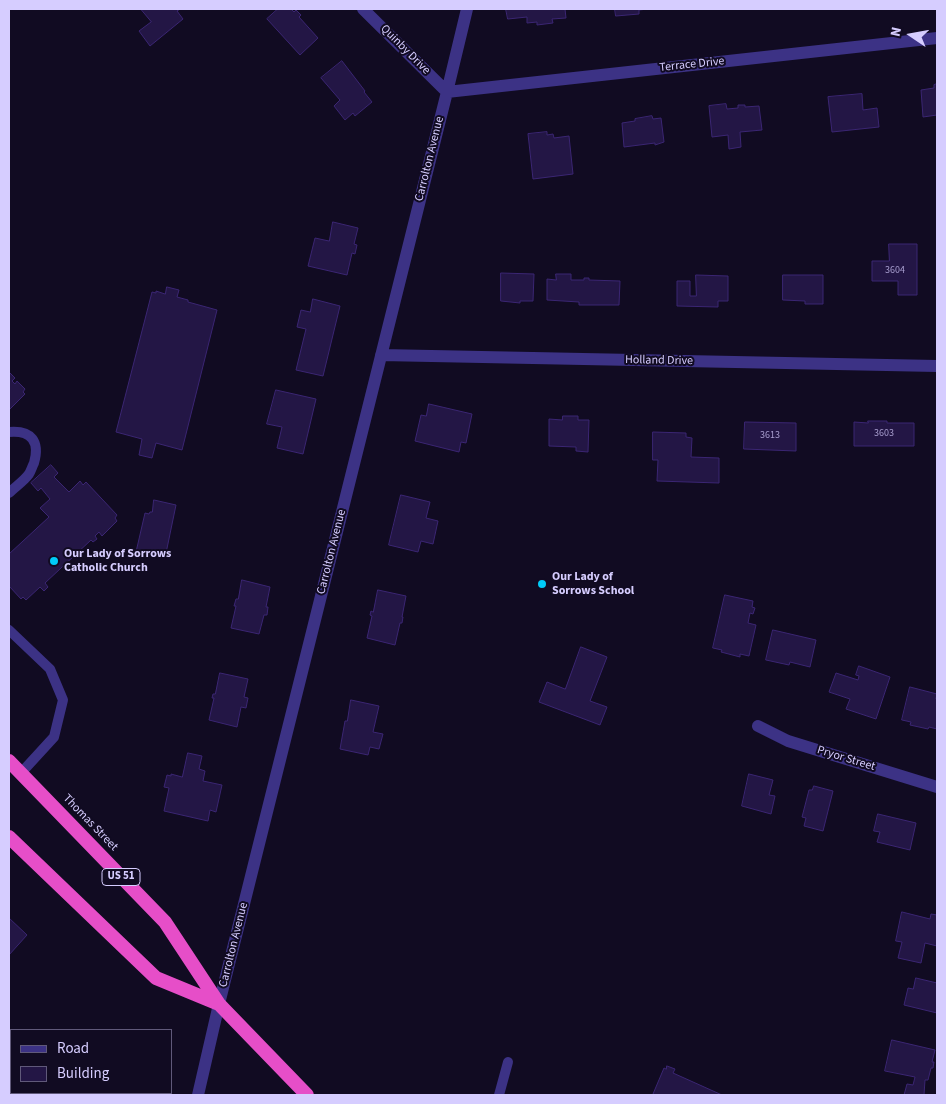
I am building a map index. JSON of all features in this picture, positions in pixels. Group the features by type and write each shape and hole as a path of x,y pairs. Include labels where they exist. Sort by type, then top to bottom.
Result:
{"highway":[{"name":"Thomas Street","path":"9,761 165,922 219,1004 307,1095"},
{"name":"Thomas Street","path":"9,837 156,978 219,1004"}],"street":[{"name":"Quinby Drive","path":"363,9 447,92"},
{"name":"Carrolton Avenue","path":"198,1095 466,9"},
{"name":"Terrace Drive","path":"447,92 937,38"},
{"name":"Holland Drive","path":"381,355 937,366"},
{"name":"Pryor Street","path":"758,726 788,741 937,788"}],"lane":[{"path":"9,432 22,433 31,437 37,452 30,474 9,493"},
{"path":"9,630 50,669 63,700 54,737 21,773"},
{"path":"499,1095 508,1062"}],"building":[{"path":"141,9 180,9 177,11 183,19 150,46 139,31 151,22"},
{"path":"278,9 291,9 294,12 296,10 301,15 299,17 318,38 300,55 267,19"},
{"path":"506,9 565,9 566,18 552,19 553,23 537,25 537,22 527,23 527,17 508,19"},
{"path":"615,9 648,9 639,10 639,14 616,16"},
{"path":"342,61 372,102 355,116 353,113 345,120 334,106 340,100 321,78"},
{"path":"937,84 937,115 923,117 921,90 934,88 934,85"},
{"path":"862,94 863,110 877,108 879,127 832,132 828,97"},
{"path":"726,104 727,109 738,108 738,105 745,105 745,107 759,106 762,130 740,132 741,147 729,149 728,135 712,137 709,106"},
{"path":"652,116 653,119 661,118 664,142 655,145 655,143 624,147 622,123"},
{"path":"547,132 547,135 553,134 554,138 569,136 573,174 533,179 528,134"},
{"path":"333,222 358,228 354,244 357,245 355,254 352,253 347,275 308,266 315,238 329,241"},
{"path":"889,244 917,244 917,295 898,295 898,281 872,281 872,261 889,261"},
{"path":"501,273 534,274 533,301 520,301 520,303 501,301"},
{"path":"556,274 571,274 571,280 589,278 589,280 620,281 619,305 579,305 579,302 547,300 547,279 556,280"},
{"path":"696,275 728,276 728,301 718,301 718,307 677,306 677,281 690,281 690,296 696,296"},
{"path":"783,275 823,275 823,304 805,304 805,301 783,300"},
{"path":"167,287 179,290 177,297 217,310 182,450 156,443 152,458 139,455 142,439 116,432 152,292 156,293 156,291 165,294"},
{"path":"313,299 340,306 323,376 296,370 306,329 297,327 301,310 310,312"},
{"path":"9,372 15,378 12,381 15,384 17,381 25,389 23,392 25,394 9,410"},
{"path":"276,390 316,399 303,454 277,448 282,427 267,424"},
{"path":"429,404 472,414 466,443 461,442 459,452 415,441 421,415 426,416"},
{"path":"563,416 578,416 578,420 589,420 588,452 576,451 576,447 549,446 549,419 562,420"},
{"path":"868,421 914,423 914,446 854,446 854,422 868,423"},
{"path":"745,422 796,423 796,451 744,449"},
{"path":"653,432 686,433 686,437 692,438 691,457 719,458 719,483 657,481 658,460 653,460"},
{"path":"51,465 58,473 54,477 69,492 80,481 83,485 86,482 117,515 115,518 117,521 102,536 99,532 95,536 97,539 93,542 91,540 45,583 48,587 44,591 40,587 26,600 23,597 21,599 9,586 9,554 49,517 40,508 50,499 41,488 38,491 31,483"},
{"path":"401,495 430,502 426,518 438,521 433,544 421,541 418,552 389,545"},
{"path":"154,500 176,505 165,558 136,552 145,513 149,514 152,512"},
{"path":"242,580 270,587 266,607 268,607 267,615 264,615 259,634 231,628 236,606 234,606 236,599 238,599"},
{"path":"378,590 406,596 402,623 400,623 395,645 367,638 372,616 370,615 371,611 373,612"},
{"path":"725,595 753,601 752,607 755,608 753,614 750,613 748,623 756,625 749,656 740,654 740,657 713,648"},
{"path":"773,630 816,640 810,667 790,662 789,665 766,660"},
{"path":"581,647 607,657 590,701 607,707 600,725 539,702 547,682 565,689"},
{"path":"859,666 890,677 876,719 846,709 850,699 829,692 836,673 858,680 859,676 856,675"},
{"path":"220,673 248,679 244,697 248,698 246,708 241,707 237,727 209,720 214,698 212,698 213,694 215,694"},
{"path":"910,687 937,694 937,729 910,725 911,722 902,720"},
{"path":"351,700 379,706 373,732 383,734 379,749 370,747 368,755 340,749"},
{"path":"188,753 202,756 199,769 205,771 203,781 222,785 216,812 210,810 208,821 164,811 169,788 164,787 167,775 171,776 171,774 182,777"},
{"path":"749,774 773,780 769,795 775,796 771,814 742,806"},
{"path":"814,786 833,791 823,831 804,826 806,818 802,817 809,790 812,790"},
{"path":"878,814 916,823 910,850 877,842 880,832 874,831"},
{"path":"902,912 930,919 931,914 937,915 937,946 925,943 921,963 898,958 902,942 896,941"},
{"path":"9,918 27,935 9,955"},
{"path":"916,978 937,983 937,1013 904,1005 908,988 913,989"},
{"path":"892,1040 935,1050 932,1062 934,1062 933,1068 931,1068 928,1080 925,1080 924,1095 904,1095 907,1084 913,1085 915,1077 885,1071"},
{"path":"667,1066 675,1069 673,1073 722,1095 653,1094 664,1068 666,1069"}],"place":[{"name":"Our Lady of Sorrows Catholic Church","path":"54,561"},
{"name":"Our Lady of Sorrows School","path":"542,584"}]}
